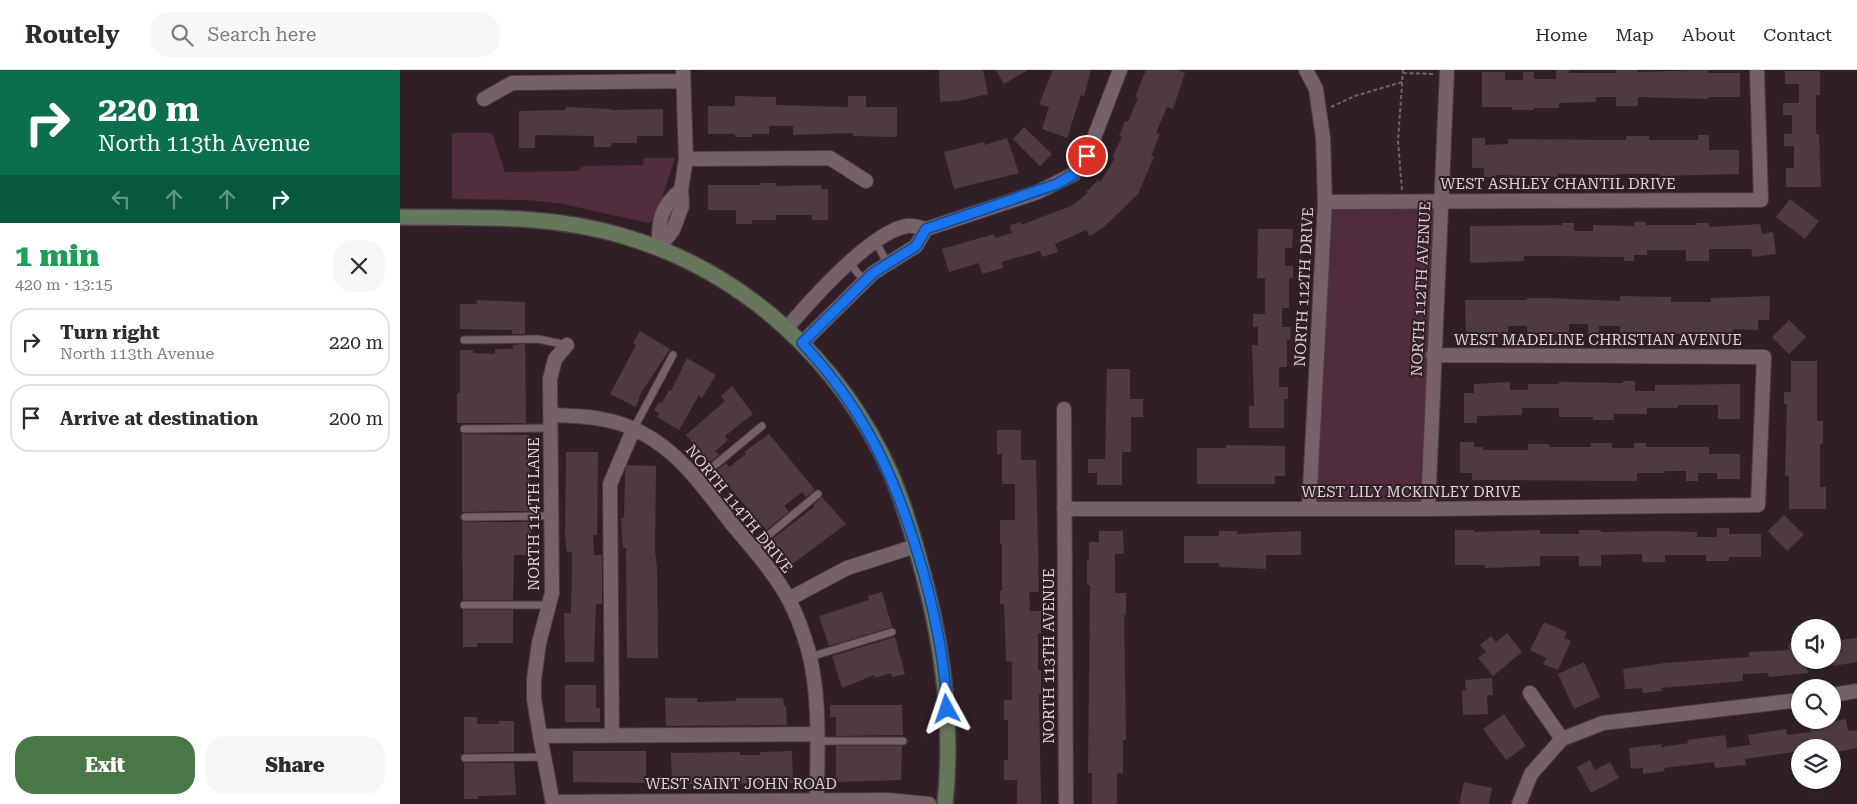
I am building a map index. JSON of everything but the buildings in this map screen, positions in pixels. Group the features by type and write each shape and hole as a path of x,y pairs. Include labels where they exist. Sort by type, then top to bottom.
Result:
{"street":[{"path":"787,328 849,262 876,242 908,225 926,229 1038,192 1074,174 1087,156 1120,70"},
{"name":"NORTH 112TH DRIVE","path":"1306,70 1316,89 1319,109 1323,138 1325,202 1309,508"},
{"name":"WEST ASHLEY CHANTIL DRIVE","path":"1325,202 1760,200 1757,70"},
{"name":"NORTH 112TH AVENUE","path":"1428,509 1433,355 1447,72"},
{"path":"484,99 512,84 683,76 686,159 681,190 682,206 673,230 659,248"},
{"path":"686,159 830,158 866,181"},
{"path":"400,217 515,218 562,222 609,232 659,248 721,279 787,328 802,343 838,385 872,436 892,476 916,546 934,614 945,677 948,737 945,804"},
{"path":"802,343 864,281 887,263 916,246 926,229"},
{"name":"NORTH 114TH LANE","path":"553,803 540,736 534,679 552,593 551,369 560,351 567,345"},
{"name":"WEST MADELINE CHRISTIAN AVENUE","path":"1433,355 1764,356 1758,505"},
{"name":"NORTH 113TH AVENUE","path":"1064,409 1066,804"},
{"name":"NORTH 114TH DRIVE","path":"551,422 597,417 634,428 666,448 696,480 752,548 789,599 799,621 810,657 816,696 817,800"},
{"path":"612,735 610,484 634,428"},
{"name":"WEST LILY MCKINLEY DRIVE","path":"1064,508 1428,509 1758,505"},
{"path":"789,599 847,568 916,546"},
{"path":"1841,694 1857,691"},
{"path":"1530,693 1562,739"},
{"path":"1519,804 1531,774 1562,739 1604,723 1791,701"},
{"path":"540,736 612,735 817,738"},
{"name":"WEST SAINT JOHN ROAD","path":"553,803 799,802 817,800 929,804"}],"lane":[{"path":"876,242 887,263"},
{"path":"849,262 864,281"},
{"path":"464,340 538,340 567,345"},
{"path":"634,428 673,355"},
{"path":"464,428 551,422"},
{"path":"696,480 762,426"},
{"path":"752,548 818,494"},
{"path":"465,517 552,516"},
{"path":"464,605 548,605"},
{"path":"810,657 892,632"},
{"path":"817,738 903,741"},
{"path":"465,758 545,757"}],"path":[{"path":"1403,201 1398,141 1403,72 1447,72"},
{"path":"1319,109 1402,82"}],"shaded area":[{"path":"452,133 492,133 505,172 579,171 581,166 643,165 644,158 675,158 657,213 652,222 648,223 563,204 528,200 452,199"},
{"path":"1442,200 1428,509 1309,508 1325,202"}],"route":[{"path":"947,709 942,656 934,614 916,546 892,476 860,417 833,379 802,343 873,273 916,246 926,229 959,216 1038,192 1057,184 1074,174 1087,156"}]}
